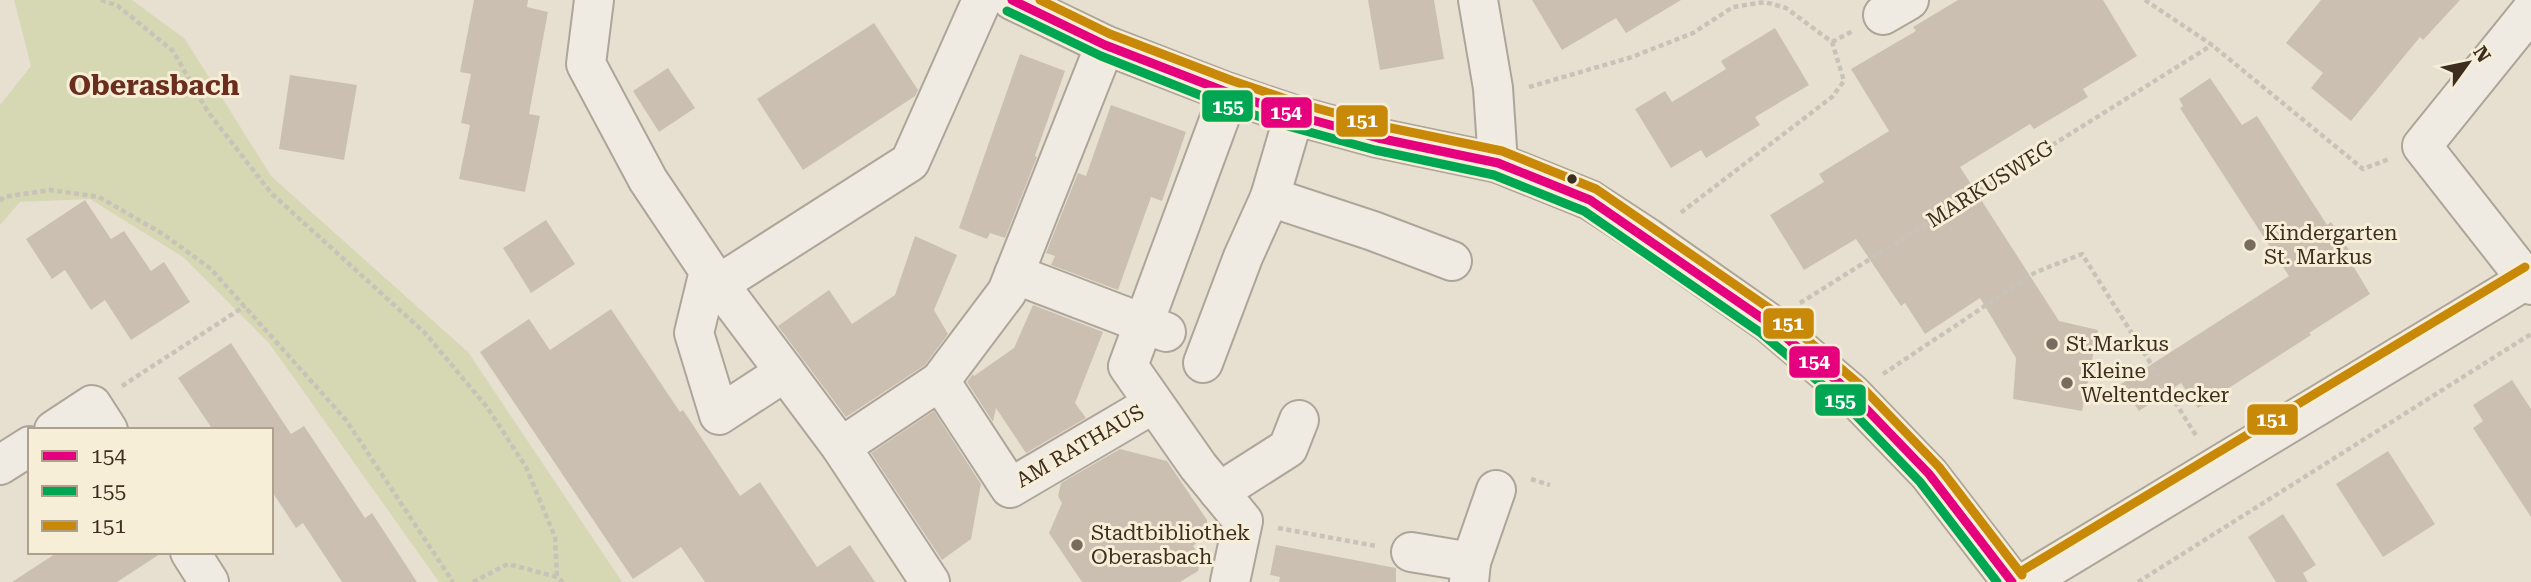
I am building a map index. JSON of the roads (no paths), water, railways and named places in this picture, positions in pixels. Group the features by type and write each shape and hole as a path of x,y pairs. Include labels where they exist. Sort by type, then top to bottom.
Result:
{"street":[{"path":"594,0 586,64 648,180 714,278 841,447 930,582"},
{"path":"785,372 719,415 694,333 714,278 910,162 982,0"},
{"path":"1012,0 1105,45 1229,93 1294,115 1378,138 1498,163 1590,200 1769,323 1852,394 1929,474 2012,582"},
{"path":"1478,0 1493,88 1498,163"},
{"path":"2026,582 2530,280 2422,146 2531,11"},
{"path":"841,447 940,380 1007,292 1105,45"},
{"name":"AM RATHAUS","path":"1229,93 1156,328 1128,366 1153,404 1231,507"},
{"path":"1203,363 1243,257 1270,197 1294,115"},
{"path":"1270,197 1373,230 1452,261"},
{"path":"1014,274 1156,328"},
{"name":"AM RATHAUS","path":"940,380 1010,488 1153,404"},
{"path":"62,428 100,418"},
{"path":"1230,582 1231,507 1288,448 1299,420"},
{"path":"0,465 28,447"},
{"path":"1412,552 1470,572 1508,482"},
{"path":"191,554 209,582"}],"place":[{"name":"Kindergarten St. Markus","path":"2250,245"},
{"name":"St.Markus","path":"2052,344"},
{"name":"Kleine Weltentdecker","path":"2067,383"},
{"name":"Stadtbibliothek Oberasbach","path":"1077,545"}],"district":[{"name":"Oberasbach","path":"154,85"}]}
